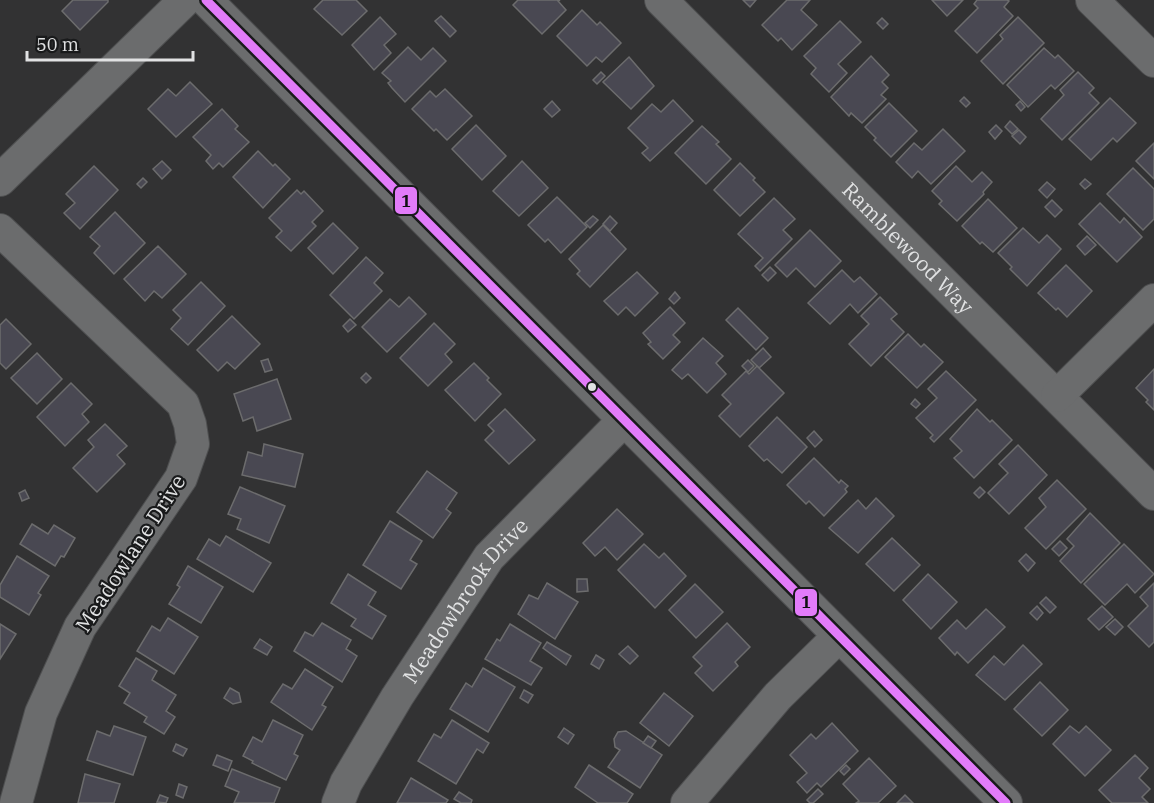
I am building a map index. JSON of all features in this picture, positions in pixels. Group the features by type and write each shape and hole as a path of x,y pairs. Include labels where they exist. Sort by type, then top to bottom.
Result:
{"street":[{"path":"0,180 185,0"},
{"path":"206,0 838,637 1006,803"},
{"name":"Ramblewood Way","path":"661,0 1154,494"},
{"path":"1092,0 1154,61"},
{"name":"Meadowlane Drive","path":"0,230 183,404 190,424 193,444 181,478 80,627 41,713 16,803"},
{"path":"1057,396 1154,300"},
{"name":"Meadowbrook Drive","path":"338,803 346,783 397,697 489,557 624,420"},
{"path":"687,803 778,696 838,637"}],"building":[{"path":"73,0 108,0 108,2 80,30 62,11"},
{"path":"323,0 356,0 367,11 342,35 314,9"},
{"path":"518,0 560,0 558,1 566,10 542,34 513,5"},
{"path":"743,0 756,0 750,7"},
{"path":"787,0 810,0 801,10 817,25 792,50 781,38 778,41 762,25"},
{"path":"932,0 963,0 947,16"},
{"path":"977,0 1007,0 1009,1 1004,7 1013,16 977,53 955,31 978,8 974,4"},
{"path":"582,10 597,25 600,22 621,43 602,62 596,57 587,66 557,36"},
{"path":"441,16 456,31 450,37 435,21"},
{"path":"380,17 396,34 384,45 391,53 374,70 352,45"},
{"path":"1018,17 1044,43 1003,84 981,61 1003,39 1000,35"},
{"path":"882,18 888,24 883,29 877,23"},
{"path":"840,21 861,42 838,64 847,73 829,92 811,74 816,68 804,56"},
{"path":"408,47 421,60 433,48 446,61 405,102 388,83 391,81 382,73"},
{"path":"1044,48 1055,58 1058,55 1074,71 1055,89 1051,85 1028,107 1007,85"},
{"path":"871,56 889,75 882,82 888,88 881,95 886,99 862,123 851,113 849,116 831,97"},
{"path":"629,57 654,86 631,109 603,82"},
{"path":"601,72 605,76 597,84 593,80"},
{"path":"1078,72 1094,88 1089,93 1099,103 1062,140 1041,119 1064,95 1060,90"},
{"path":"190,82 212,104 176,137 148,109 168,89 176,96"},
{"path":"445,89 472,116 447,140 436,129 434,131 412,109 430,91 436,97"},
{"path":"964,97 970,103 966,107 960,101"},
{"path":"1110,98 1136,123 1117,142 1113,138 1091,160 1069,139"},
{"path":"673,100 693,121 650,161 642,153 648,148 628,128 652,104 661,112"},
{"path":"552,101 560,110 552,117 544,109"},
{"path":"1020,101 1025,107 1021,111 1016,105"},
{"path":"889,103 917,131 891,157 865,127"},
{"path":"222,109 238,126 235,129 249,142 223,167 219,163 213,169 206,161 211,155 193,137"},
{"path":"1010,121 1018,129 1012,134 1005,127"},
{"path":"476,125 506,156 482,180 452,149"},
{"path":"996,125 1002,131 995,139 989,132"},
{"path":"702,126 719,142 716,144 731,159 706,184 675,153"},
{"path":"943,129 965,151 931,184 918,171 912,178 896,162 914,143 922,150"},
{"path":"1019,130 1026,137 1020,144 1012,136"},
{"path":"1154,143 1154,179 1136,161"},
{"path":"258,151 290,179 263,208 233,177"},
{"path":"162,161 171,170 162,179 153,169"},
{"path":"522,161 548,188 519,216 493,191"},
{"path":"740,163 765,192 740,216 714,190"},
{"path":"94,166 118,190 80,229 64,213 75,203 66,194"},
{"path":"956,166 972,182 982,172 992,182 983,192 984,194 957,221 939,204 942,201 932,191"},
{"path":"1133,168 1154,189 1154,219 1143,230 1107,194"},
{"path":"143,178 147,182 141,188 137,184"},
{"path":"1085,179 1091,184 1085,189 1080,184"},
{"path":"1047,182 1055,189 1047,198 1039,190"},
{"path":"297,190 301,194 304,191 323,211 312,222 316,226 291,251 276,237 282,231 269,218"},
{"path":"557,197 587,227 561,253 548,239 545,242 528,225"},
{"path":"774,198 795,219 783,230 792,239 760,271 755,266 763,258 738,234"},
{"path":"988,199 1017,228 993,252 982,242 980,244 962,226"},
{"path":"1052,200 1062,210 1055,217 1045,207"},
{"path":"1100,203 1120,223 1124,218 1142,237 1117,262 1079,224"},
{"path":"115,212 145,243 114,274 94,253 100,246 90,237"},
{"path":"593,216 598,220 590,228 585,223"},
{"path":"610,216 617,223 610,231 603,224"},
{"path":"333,223 358,248 333,274 308,248"},
{"path":"603,225 626,249 590,287 577,274 580,271 569,259"},
{"path":"1023,228 1039,243 1047,235 1061,249 1027,286 998,253"},
{"path":"810,230 841,261 815,287 796,268 787,277 775,265"},
{"path":"1087,236 1096,245 1085,255 1077,246"},
{"path":"158,246 186,274 162,298 154,291 145,301 124,279"},
{"path":"366,257 383,273 374,283 382,291 354,319 330,295"},
{"path":"1066,265 1092,291 1067,317 1038,293"},
{"path":"770,267 776,273 768,281 762,275"},
{"path":"842,270 854,282 860,277 877,294 858,313 850,304 830,324 808,303"},
{"path":"637,272 658,293 635,316 626,307 618,315 604,301"},
{"path":"201,282 225,306 188,345 171,329 181,318 173,310"},
{"path":"675,292 680,298 674,304 669,299"},
{"path":"409,297 426,314 387,352 362,327 390,299 399,307"},
{"path":"880,297 897,314 891,319 904,332 871,366 849,344 869,324 861,316"},
{"path":"670,307 685,323 673,335 680,342 663,359 648,344 651,342 643,333"},
{"path":"738,308 768,338 756,350 726,320"},
{"path":"232,316 260,344 235,369 227,362 218,371 197,350"},
{"path":"6,319 31,344 6,369 0,363 0,325"},
{"path":"350,319 356,325 348,332 343,326"},
{"path":"434,323 455,344 445,354 452,362 428,386 400,358"},
{"path":"908,334 921,347 924,344 943,362 917,388 885,357"},
{"path":"703,338 723,356 716,363 726,374 707,393 688,374 682,379 672,370"},
{"path":"763,348 771,357 759,368 751,360"},
{"path":"37,353 62,379 37,404 11,378"},
{"path":"268,359 272,370 265,372 261,361"},
{"path":"748,360 754,366 748,372 742,366"},
{"path":"474,363 501,394 475,421 445,390"},
{"path":"757,366 784,393 740,437 719,416 731,404 722,395 746,371 749,374"},
{"path":"1154,369 1154,410 1136,388"},
{"path":"946,371 976,400 934,442 930,438 933,435 916,418 937,398 928,389"},
{"path":"366,373 371,378 366,383 361,378"},
{"path":"277,379 291,419 257,431 253,417 243,421 234,394"},
{"path":"71,383 92,404 82,414 89,422 65,446 37,417"},
{"path":"915,399 920,404 916,408 911,404"},
{"path":"505,409 535,440 509,464 485,440 494,431 488,425"},
{"path":"977,409 1012,440 974,478 954,458 962,451 950,439"},
{"path":"777,417 807,447 782,473 767,459 764,461 749,446"},
{"path":"105,424 127,446 117,455 125,464 97,492 73,468 94,447 88,440"},
{"path":"814,431 822,440 815,447 807,438"},
{"path":"264,444 303,454 295,487 242,475 248,452 262,456"},
{"path":"1018,445 1047,475 1009,514 988,493 1008,473 999,464"},
{"path":"814,458 839,483 841,480 848,486 845,489 847,492 824,516 809,501 806,504 787,485"},
{"path":"427,471 457,493 446,509 451,513 433,538 397,512"},
{"path":"1057,480 1086,509 1046,549 1025,528 1046,507 1039,498"},
{"path":"240,487 285,506 269,543 237,529 241,519 228,514"},
{"path":"980,487 985,492 979,498 974,493"},
{"path":"25,490 29,498 22,501 19,493"},
{"path":"876,498 894,516 858,553 829,528 858,500 866,509"},
{"path":"617,509 643,534 617,560 605,547 595,556 583,543"},
{"path":"1090,513 1120,543 1081,583 1060,561 1074,546 1067,539"},
{"path":"390,521 422,541 410,560 417,564 401,589 363,565"},
{"path":"32,524 48,534 54,525 75,538 64,557 61,556 55,566 20,544"},
{"path":"226,536 271,563 253,592 197,559 209,539 220,546"},
{"path":"892,538 920,565 894,591 866,564"},
{"path":"1060,541 1067,548 1059,556 1052,549"},
{"path":"644,544 659,558 664,553 686,576 655,608 618,570"},
{"path":"1124,544 1154,574 1135,593 1127,584 1105,605 1084,584"},
{"path":"1026,554 1035,563 1028,571 1019,561"},
{"path":"17,556 49,576 38,593 41,595 29,615 0,597 0,585"},
{"path":"188,566 223,587 201,623 169,604 180,587 177,585"},
{"path":"348,574 376,592 368,605 386,616 372,639 351,626 356,619 331,603"},
{"path":"928,574 957,602 931,629 903,600"},
{"path":"577,579 587,579 588,591 577,592"},
{"path":"547,583 578,602 555,639 518,614 529,595 538,599"},
{"path":"1154,583 1154,642 1149,647 1128,626 1148,606 1140,597"},
{"path":"695,584 723,612 696,638 669,610"},
{"path":"1046,597 1056,607 1050,613 1040,603"},
{"path":"1037,606 1043,613 1037,620 1030,613"},
{"path":"1102,606 1113,617 1099,630 1088,619"},
{"path":"986,609 1005,627 968,663 957,652 955,655 939,638 957,620 966,629"},
{"path":"168,618 198,637 174,674 137,651 152,626 160,631"},
{"path":"1115,619 1123,627 1115,635 1106,627"},
{"path":"322,623 351,640 346,649 357,656 342,682 294,651 305,632 313,636"},
{"path":"727,623 750,647 735,662 738,666 713,691 695,673 702,666 693,657"},
{"path":"0,624 16,634 0,659"},
{"path":"510,624 541,643 530,661 542,668 531,685 485,659 497,639 500,641"},
{"path":"260,639 272,647 267,655 254,648"},
{"path":"547,642 571,656 566,665 543,648"},
{"path":"1023,645 1042,664 1005,700 976,675 994,656 1004,665"},
{"path":"628,646 638,656 630,664 619,654"},
{"path":"596,655 604,660 599,669 591,664"},
{"path":"136,658 157,671 152,680 176,695 166,711 175,717 164,734 144,722 147,717 124,703 130,693 119,686"},
{"path":"483,668 515,687 488,732 450,709 466,683 472,687"},
{"path":"305,669 333,687 322,705 326,707 312,730 271,702 283,684 292,689"},
{"path":"1040,682 1068,710 1042,736 1014,709"},
{"path":"230,688 239,693 241,702 233,704 224,698"},
{"path":"524,690 533,695 528,703 520,698"},
{"path":"664,693 693,716 669,746 640,723"},
{"path":"273,720 303,735 294,754 298,756 286,780 243,756 253,737 262,742"},
{"path":"452,720 489,743 483,753 477,749 456,784 418,761 434,734 441,738"},
{"path":"832,723 858,751 821,787 817,783 807,793 797,782 807,773 790,755 811,734 816,739"},
{"path":"114,726 146,737 133,775 87,760 97,731 110,736"},
{"path":"1070,726 1079,733 1086,726 1111,750 1085,776 1053,744"},
{"path":"564,728 574,735 568,744 558,737"},
{"path":"626,731 662,755 640,788 608,767 620,750 615,747 614,739 618,732"},
{"path":"648,736 656,741 651,748 643,743"},
{"path":"176,744 187,749 183,756 173,751"},
{"path":"217,755 232,761 228,771 213,765"},
{"path":"1135,755 1148,768 1139,778 1150,789 1142,797 1148,803 1112,803 1099,790"},
{"path":"869,758 896,786 878,803 856,803 859,801 843,784"},
{"path":"589,765 633,794 627,803 598,803 575,787"},
{"path":"846,765 850,769 844,775 840,771"},
{"path":"232,769 280,788 274,803 234,803 239,792 225,786"},
{"path":"85,774 120,784 114,803 78,803"},
{"path":"411,778 448,800 446,803 397,803"},
{"path":"179,784 187,787 183,798 176,795"},
{"path":"818,789 823,794 810,803 807,800"},
{"path":"459,792 472,800 471,803 461,803 454,799"},
{"path":"160,795 168,798 166,803 157,802"},
{"path":"905,795 913,803 897,803"}],"transit line":[{"name":"1","path":"206,0 1006,803"}]}
